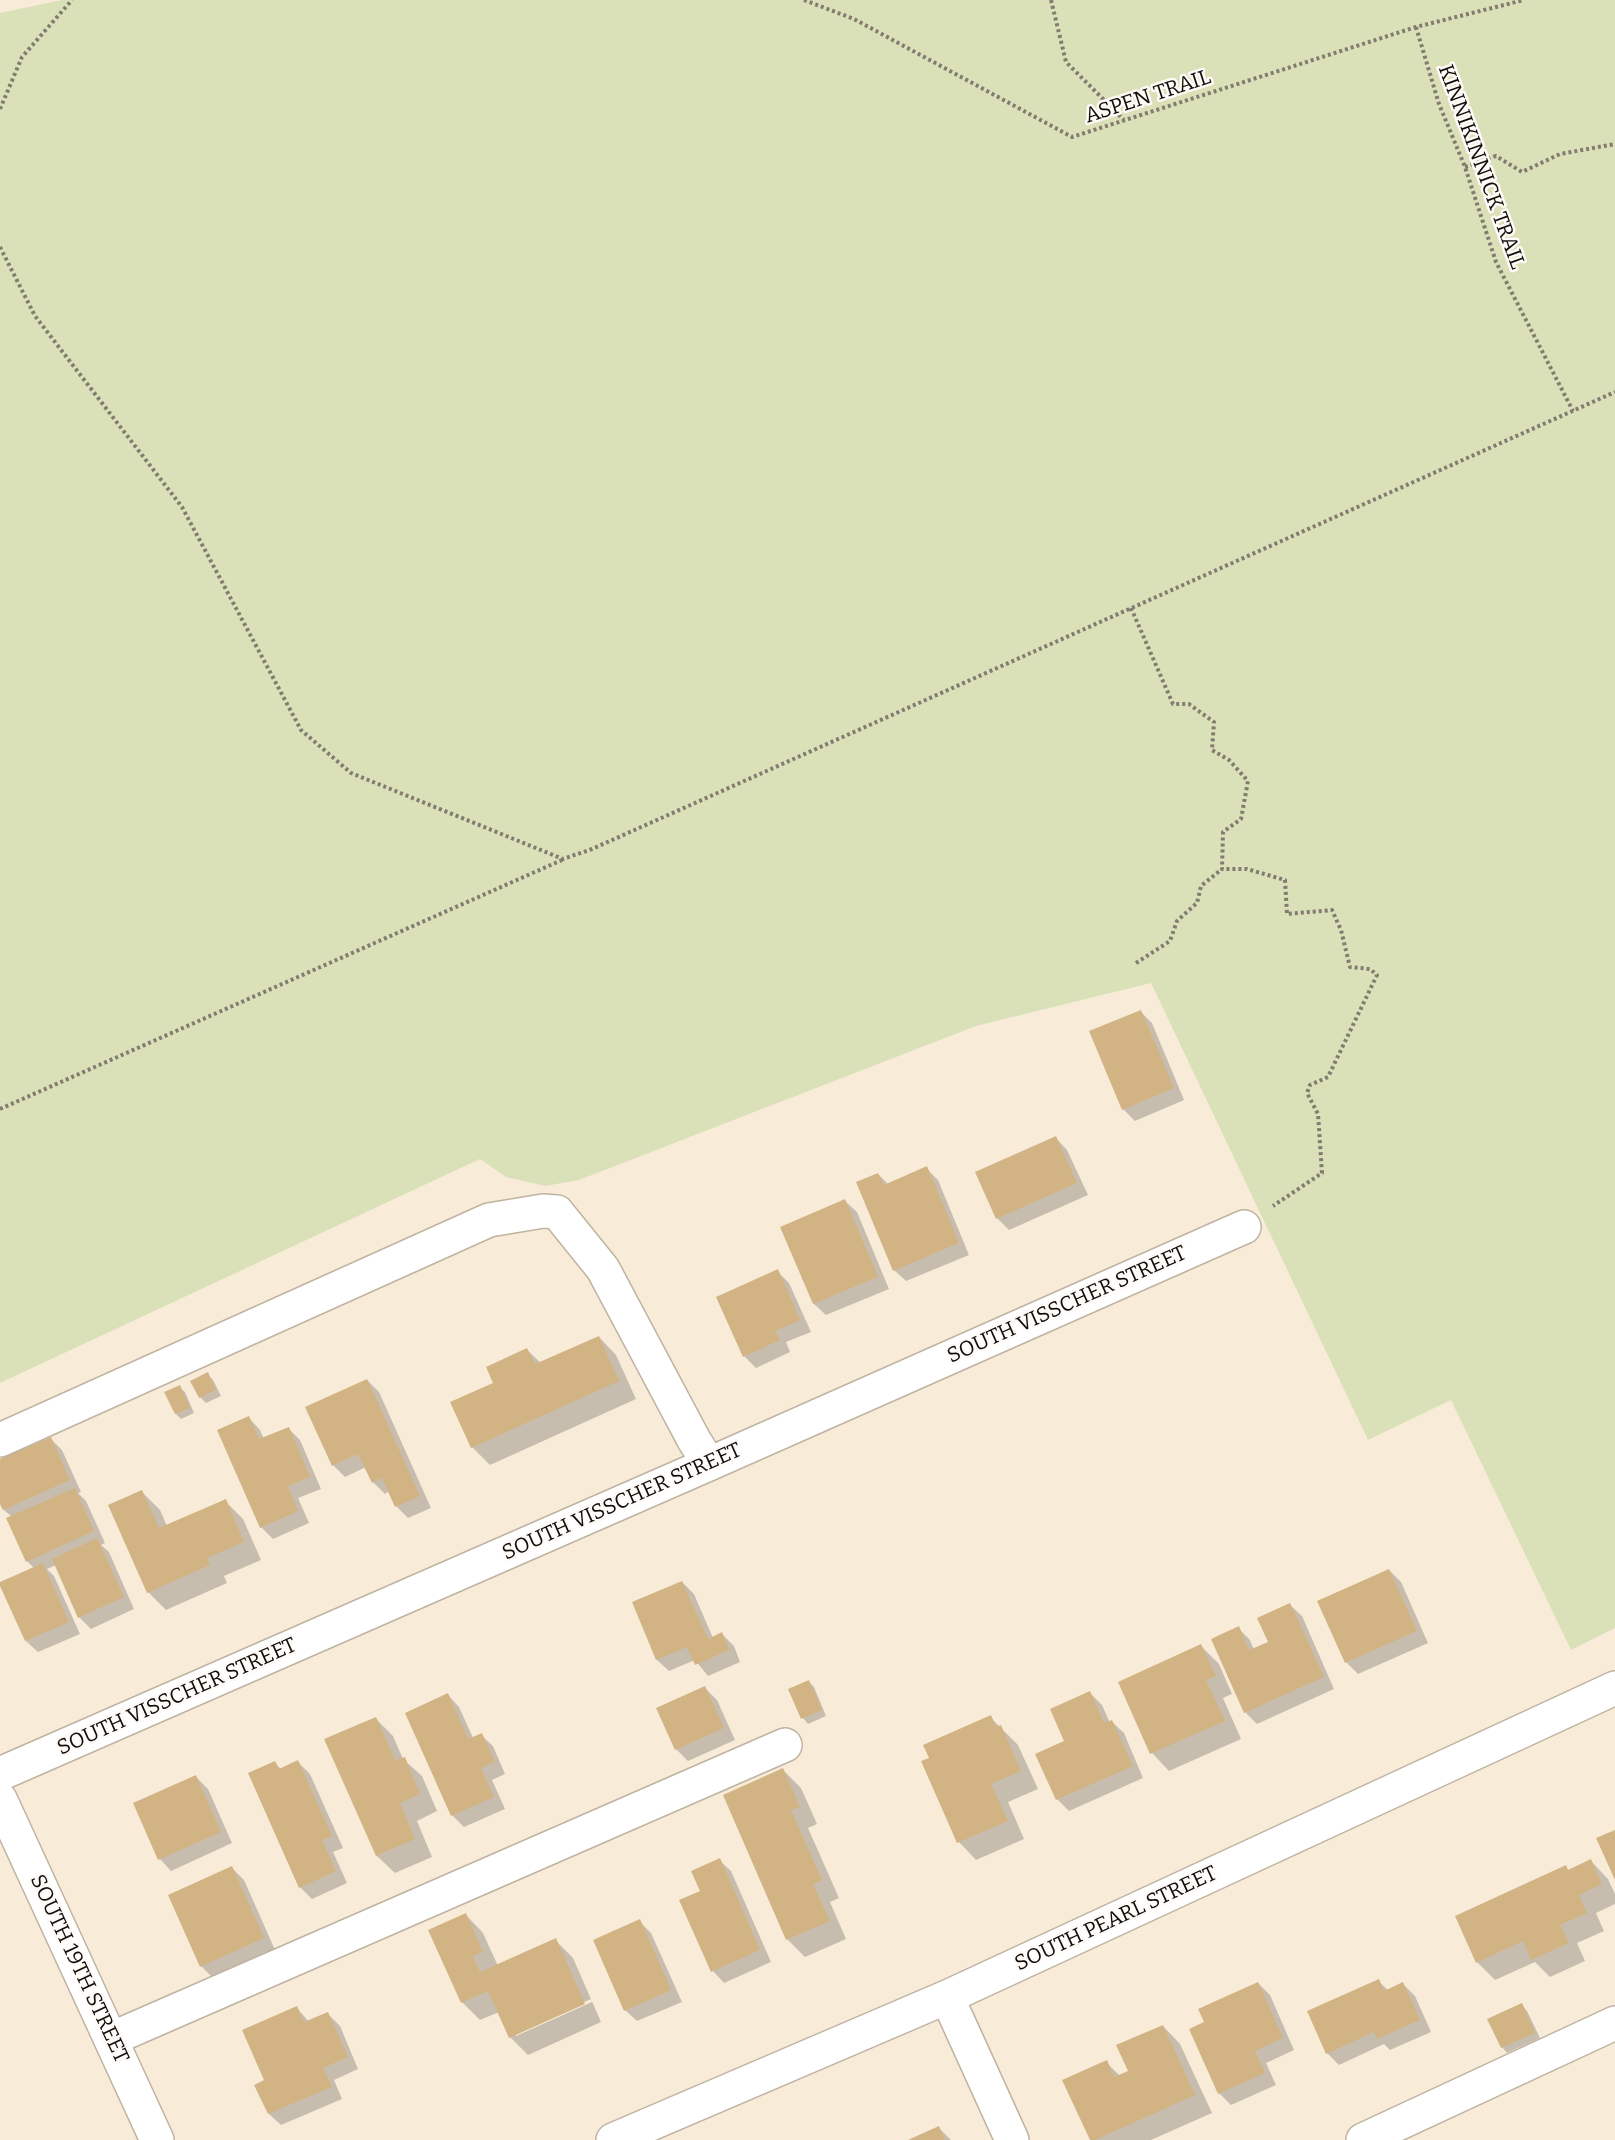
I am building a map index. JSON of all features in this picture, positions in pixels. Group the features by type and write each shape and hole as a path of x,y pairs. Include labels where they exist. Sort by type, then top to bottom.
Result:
{"street":[{"path":"0,1440 489,1220 543,1211 557,1212 603,1269 709,1464"},
{"name":"SOUTH VISSCHER STREET","path":"0,1774 1244,1227"},
{"name":"SOUTH PEARL STREET","path":"613,2140 947,1997 1615,1688"},
{"path":"111,2039 785,1745"},
{"name":"SOUTH 19TH STREET","path":"0,1799 157,2140"},
{"path":"947,1997 1012,2140"},
{"path":"1363,2140 1615,2023"}],"path":[{"path":"0,109 22,57 72,0"},
{"name":"ASPEN TRAIL","path":"804,0 854,19 1072,137 1416,27 1524,0"},
{"path":"1051,0 1066,62 1124,120"},
{"name":"KINNIKINNICK TRAIL","path":"1416,27 1439,104 1465,167 1496,262 1573,411"},
{"path":"1465,167 1496,156 1522,172 1560,154 1615,144"},
{"path":"0,247 35,316 182,507 301,730 351,773 563,859"},
{"path":"0,1108 563,859 592,849 1615,392"},
{"path":"1131,608 1173,704 1190,704 1214,722 1212,750 1229,760 1248,781 1241,819 1223,832 1222,869"},
{"path":"1136,963 1170,941 1177,921 1197,903 1201,886 1222,869 1247,869 1285,880 1287,914 1332,910 1341,930 1350,967 1370,969 1377,975 1328,1077 1310,1084 1307,1094 1318,1114 1322,1173 1244,1227"}],"green space":[{"path":"62,0 1615,0 1615,1628 1571,1650 1451,1400 1368,1440 1151,983 976,1026 579,1180 545,1186 506,1177 480,1159 0,1383 0,13"}],"building":[{"path":"1141,1010 1174,1088 1122,1110 1089,1031"},
{"path":"1056,1136 1077,1183 996,1219 975,1172"},
{"path":"927,1166 959,1243 893,1271 856,1182 878,1173 884,1185"},
{"path":"845,1199 878,1277 813,1304 780,1227"},
{"path":"778,1269 800,1320 775,1331 780,1340 743,1357 716,1297"},
{"path":"599,1336 619,1381 471,1448 450,1402 493,1383 486,1367 527,1348 535,1364"},
{"path":"208,1372 216,1390 199,1398 190,1381"},
{"path":"367,1379 420,1496 395,1507 382,1478 372,1483 358,1454 332,1466 305,1407"},
{"path":"180,1385 190,1408 175,1414 164,1392"},
{"path":"249,1416 259,1439 289,1427 310,1477 288,1486 298,1511 260,1528 217,1430"},
{"path":"51,1437 70,1480 3,1510 0,1504 0,1459"},
{"path":"75,1488 94,1531 26,1562 6,1518"},
{"path":"142,1490 159,1528 226,1499 244,1542 207,1558 210,1565 147,1593 108,1505"},
{"path":"97,1538 124,1597 78,1618 52,1559"},
{"path":"43,1563 69,1622 25,1641 0,1582"},
{"path":"1389,1569 1417,1631 1345,1663 1317,1601"},
{"path":"682,1581 708,1639 722,1632 729,1650 695,1665 687,1647 656,1660 632,1602"},
{"path":"1290,1603 1324,1677 1244,1713 1211,1639 1239,1626 1249,1650 1268,1642 1257,1618"},
{"path":"1201,1644 1216,1676 1206,1680 1225,1721 1150,1754 1118,1682"},
{"path":"809,1680 822,1710 801,1719 788,1689"},
{"path":"705,1686 724,1728 675,1750 656,1708"},
{"path":"1090,1691 1104,1723 1112,1720 1133,1766 1056,1800 1035,1754 1064,1741 1050,1709"},
{"path":"448,1693 468,1739 482,1733 495,1762 481,1768 494,1797 451,1816 405,1713"},
{"path":"991,1715 996,1727 1001,1725 1021,1771 991,1784 1008,1821 957,1843 921,1761 929,1758 923,1745"},
{"path":"376,1717 395,1760 405,1757 420,1794 400,1803 415,1839 376,1856 324,1739"},
{"path":"298,1760 332,1836 322,1840 336,1871 299,1888 248,1773 275,1761 279,1769"},
{"path":"783,1768 800,1807 791,1810 822,1880 813,1884 830,1921 786,1940 723,1795"},
{"path":"196,1775 221,1832 158,1860 133,1803"},
{"path":"1615,1830 1615,1880 1596,1838"},
{"path":"720,1858 760,1950 711,1972 679,1900 700,1891 691,1871"},
{"path":"1591,1859 1602,1884 1579,1895 1587,1913 1560,1925 1569,1943 1531,1960 1523,1941 1476,1963 1455,1916 1566,1865 1568,1870"},
{"path":"232,1866 264,1938 200,1967 168,1895"},
{"path":"466,1913 483,1952 473,1956 480,1972 556,1938 585,2004 509,2038 488,1991 461,2003 428,1930"},
{"path":"640,1919 671,1990 624,2011 593,1940"},
{"path":"1379,1979 1384,1991 1403,1982 1420,2020 1377,2039 1374,2032 1326,2054 1307,2011"},
{"path":"1258,1982 1283,2038 1255,2051 1265,2073 1218,2094 1189,2029 1204,2022 1198,2009"},
{"path":"1522,2003 1535,2033 1501,2048 1487,2019"},
{"path":"297,2006 304,2022 328,2012 348,2057 323,2068 332,2087 268,2114 254,2085 264,2080 242,2030"},
{"path":"1163,2025 1195,2095 1095,2140 1090,2140 1062,2080 1107,2060 1114,2077 1128,2071 1116,2045"},
{"path":"939,2126 945,2140 908,2140"}]}
